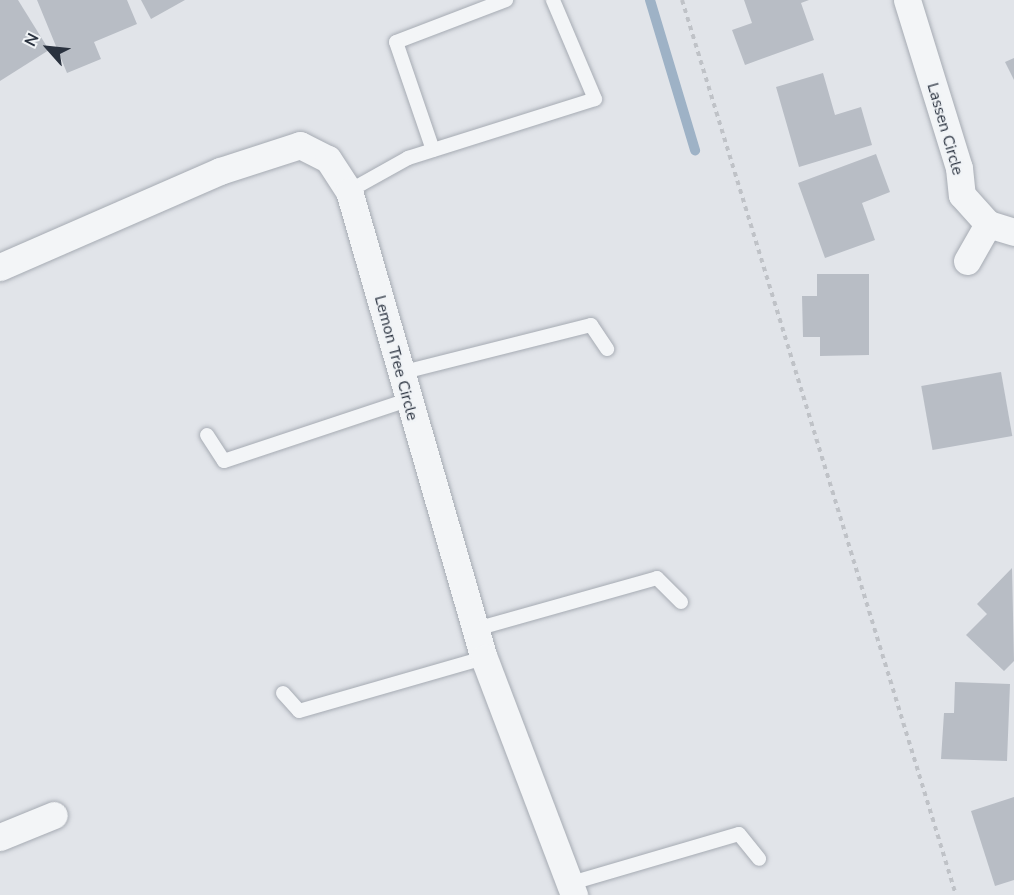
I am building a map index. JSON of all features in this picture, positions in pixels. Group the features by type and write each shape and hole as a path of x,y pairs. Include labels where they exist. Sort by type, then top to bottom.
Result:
{"street":[{"name":"Lassen Circle","path":"907,0 959,168 962,195 988,224"},
{"name":"Lemon Tree Circle","path":"0,267 220,171 300,145 328,159 349,191 407,400 484,658 568,890"},
{"path":"967,261 988,224 1014,232"},
{"path":"0,837 54,814"}],"lane":[{"path":"433,150 396,42 506,0"},
{"path":"349,191 408,158 594,99 553,0"},
{"path":"400,373 591,325 607,348"},
{"path":"207,435 224,461 407,400"},
{"path":"476,629 657,578 681,602"},
{"path":"283,693 299,711 484,658"},
{"path":"568,890 739,834 759,859"}],"path":[{"path":"682,0 956,895"}],"building":[{"path":"0,0 18,0 49,50 0,81"},
{"path":"37,0 127,0 137,24 94,42 101,59 67,73"},
{"path":"141,0 185,0 151,19"},
{"path":"744,0 809,0 801,3 814,40 745,65 732,30 752,23"},
{"path":"1014,58 1014,80 1005,62"},
{"path":"823,73 835,115 861,107 872,145 799,167 776,87"},
{"path":"876,154 890,192 862,203 875,240 825,258 798,183"},
{"path":"817,274 869,274 869,355 820,356 820,337 803,337 802,296 817,296"},
{"path":"1001,372 1012,436 933,450 921,386"},
{"path":"1012,568 1014,661 1004,671 966,635 987,614 977,604"},
{"path":"955,682 1010,684 1007,761 941,759 944,713 954,713"},
{"path":"1014,797 1014,880 995,886 971,811"}],"waterway":[{"path":"650,0 695,150"}]}
